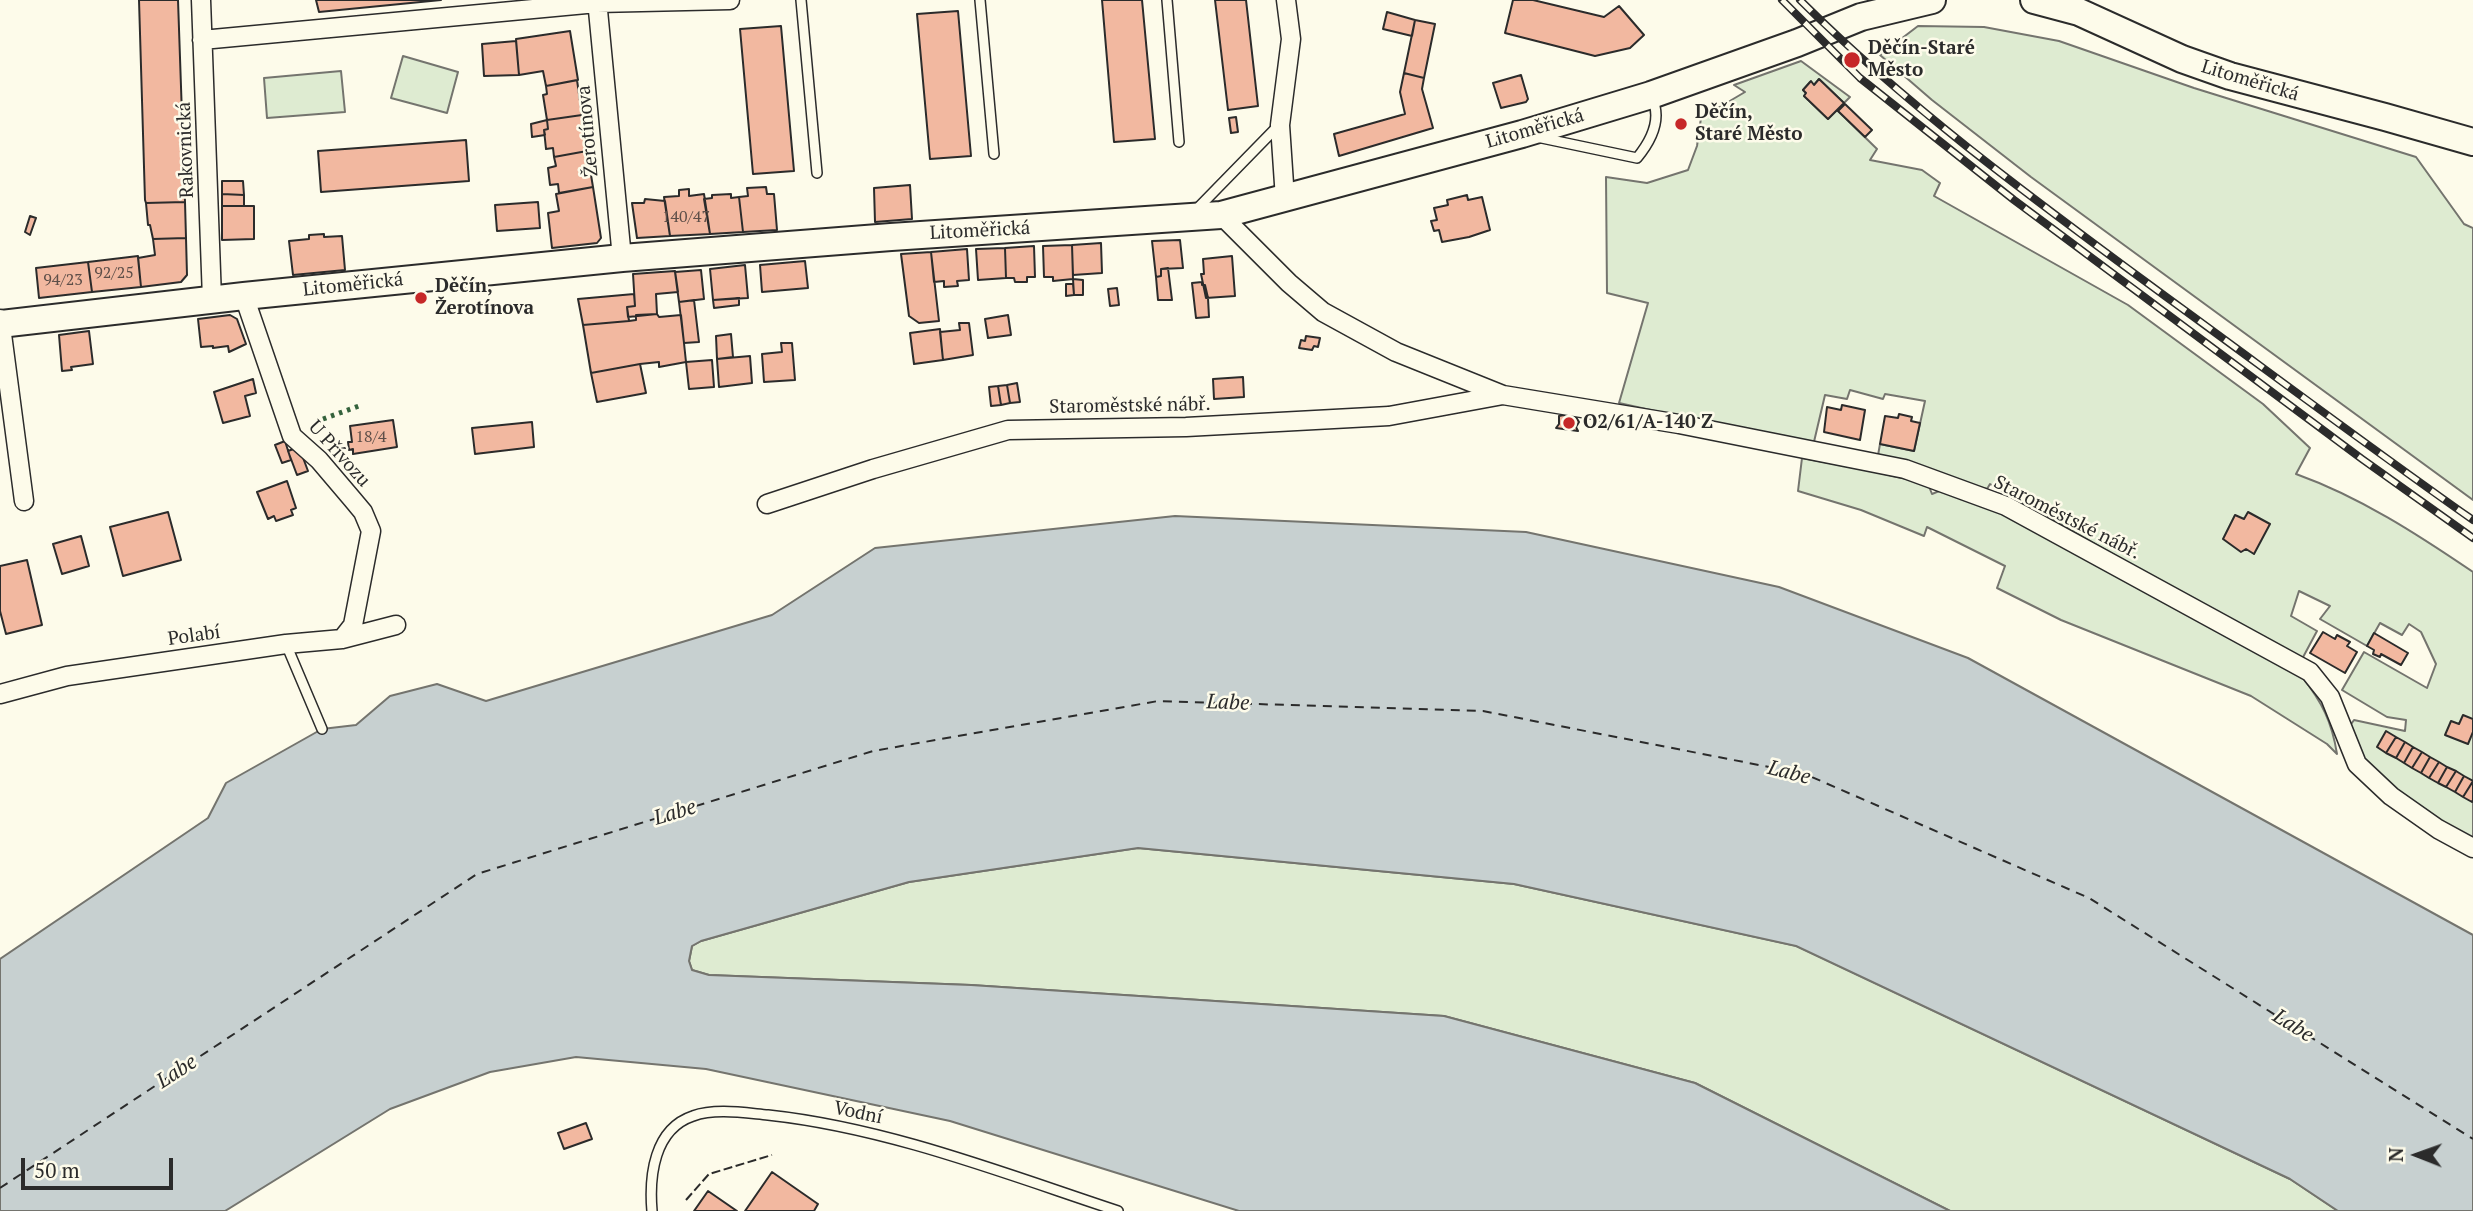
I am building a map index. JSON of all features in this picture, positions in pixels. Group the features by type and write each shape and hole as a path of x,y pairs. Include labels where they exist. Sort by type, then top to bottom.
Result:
{"main road":[{"name":"Litoměřická","path":"0,322 622,258 1221,215 1522,134 1651,95 1776,51 1861,17 1932,0"},
{"name":"Litoměřická","path":"2034,0 2079,12 2191,63 2230,76 2473,142"}],"street":[{"name":"Rakovnická","path":"201,0 212,299"},
{"path":"202,40 597,2 730,0"},
{"path":"1285,199 1280,125 1291,39 1286,0"},
{"name":"Žerotínova","path":"597,2 622,258"},
{"name":"Staroměstské nábř.","path":"1221,215 1289,284 1323,312 1396,352 1503,395 1679,424 1905,469 2006,506 2310,672 2330,697 2357,764 2391,796 2438,829 2473,848"},
{"name":"U Přívozu","path":"244,296 292,436 319,460 363,512 371,531 353,625 342,639"},
{"path":"0,322 24,501"},
{"name":"Staroměstské nábř.","path":"767,504 1008,430 1186,427 1389,416 1503,395"},
{"name":"Polabí","path":"0,694 67,676 286,644 342,639 396,625"}],"lane":[{"path":"801,0 817,173"},
{"path":"980,0 994,154"},
{"path":"1167,0 1180,142"},
{"path":"1522,134 1637,158 1650,142 1657,109 1651,95"},
{"path":"1186,219 1280,125"},
{"path":"286,644 322,729"},
{"name":"Vodní","path":"652,1211 650,1189 653,1163 662,1143 674,1128 691,1116 708,1113 748,1113 797,1118 897,1139 1118,1211"},
{"path":"650,1189 661,1211"}],"green space":[{"path":"1918,26 1984,27 2059,41 2194,88 2416,157 2464,224 2473,228 2473,500 2031,177 1932,100 1880,55"},
{"path":"403,56 458,72 447,113 391,98"},
{"path":"1801,61 1850,97 1844,103 1819,79 1814,85 1810,82 1803,90 1806,93 1804,96 1828,119 1837,110 1877,149 1870,160 1922,170 1940,183 1934,196 2128,305 2263,404 2310,448 2296,474 2365,505 2473,572 2473,842 2373,778 2349,727 2354,720 2405,731 2406,720 2387,717 2342,690 2364,652 2427,688 2436,664 2421,632 2409,624 2402,635 2380,623 2367,646 2320,619 2330,606 2299,591 2291,616 2317,631 2301,661 1990,484 1987,489 1877,461 1880,444 1914,451 1925,401 1885,394 1883,399 1850,390 1847,399 1825,395 1813,446 1619,403 1648,303 1607,293 1606,177 1647,183 1688,170 1697,146 1701,118 1745,92 1734,85"},
{"path":"341,71 345,112 267,118 264,78"},
{"path":"1802,458 1928,484 1932,494 1944,489 1978,500 2302,677 2325,713 2337,754 2327,744 2251,696 2061,620 1997,588 2005,566 1927,527 1924,536 1861,510 1798,491"},
{"path":"1138,848 1514,884 1797,946 2290,1179 2338,1211 1950,1211 1695,1083 1444,1016 971,985 709,975 692,970 689,961 692,946 701,941 909,882"}],"water":[{"name":"Labe","path":"1175,516 1526,532 1779,587 1968,658 2473,935 2473,1211 2338,1211 2290,1179 1796,946 1514,884 1138,848 909,882 701,941 692,946 689,961 692,970 709,975 971,985 1444,1016 1695,1083 1950,1211 1239,1211 950,1121 706,1069 576,1057 490,1072 390,1109 225,1211 0,1211 0,959 208,818 226,783 322,729 356,725 390,696 437,684 486,701 772,615 875,548"}],"building":[{"path":"139,0 178,0 185,202 146,203 145,200"},
{"path":"316,0 441,0 319,12"},
{"path":"1102,0 1142,0 1155,139 1114,142"},
{"path":"1215,0 1246,0 1258,106 1228,110"},
{"path":"1513,0 1533,0 1604,17 1619,6 1644,35 1630,48 1595,56 1505,33"},
{"path":"958,11 971,156 930,159 917,14"},
{"path":"1387,12 1415,20 1412,36 1383,29"},
{"path":"1415,20 1435,24 1424,78 1404,73"},
{"path":"781,26 794,171 753,174 740,29"},
{"path":"570,31 578,80 546,86 543,71 519,75 516,39"},
{"path":"516,41 519,75 484,76 482,44"},
{"path":"1404,73 1424,78 1422,89 1433,128 1339,156 1334,134 1405,114 1400,92"},
{"path":"1521,75 1528,99 1526,102 1501,108 1493,83"},
{"path":"1819,79 1844,103 1828,119 1804,96 1806,93 1803,90 1811,81 1814,85"},
{"path":"577,80 582,115 547,120 543,95 547,94 546,86"},
{"path":"1845,104 1872,130 1865,137 1838,111"},
{"path":"582,115 587,151 554,157 553,148 546,149 544,130 548,129 547,120"},
{"path":"1236,117 1238,132 1231,133 1229,118"},
{"path":"547,120 548,129 544,130 545,135 532,137 531,124"},
{"path":"466,140 469,181 321,192 318,151"},
{"path":"587,151 593,187 559,193 558,184 550,185 548,168 556,166 554,157"},
{"path":"222,181 243,181 244,195 222,194"},
{"path":"910,185 912,219 875,222 874,188"},
{"path":"593,187 601,238 597,243 552,248 548,213 559,211 556,194"},
{"path":"766,187 767,194 774,194 777,230 743,232 739,197 748,196 747,188"},
{"path":"689,189 689,196 704,194 710,234 670,236 664,197 679,196 679,190"},
{"path":"222,194 244,195 244,206 222,206"},
{"path":"731,194 731,198 739,197 743,232 710,234 704,199 712,198 712,195"},
{"path":"1467,195 1468,200 1482,197 1490,230 1442,242 1439,230 1434,231 1431,221 1437,220 1434,208 1448,205 1447,200"},
{"path":"645,199 665,201 670,236 637,238 632,203 644,203"},
{"path":"185,202 186,238 153,239 148,225 146,203"},
{"path":"538,202 540,228 497,231 495,205"},
{"path":"222,206 254,206 254,239 222,240"},
{"path":"30,216 36,218 30,235 25,232"},
{"path":"324,234 324,237 342,236 345,270 293,275 289,241"},
{"path":"186,238 187,275 181,282 141,287 138,258 155,255 153,239"},
{"path":"1180,240 1183,268 1161,269 1161,276 1156,277 1152,241"},
{"path":"1101,243 1102,273 1073,275 1072,245"},
{"path":"1072,245 1073,279 1053,281 1053,277 1044,277 1043,246"},
{"path":"1034,246 1035,277 1027,277 1027,282 1015,282 1014,278 1006,278 1005,248"},
{"path":"1005,248 1006,278 978,280 976,249"},
{"path":"967,249 969,280 957,281 958,286 944,287 944,281 934,282 931,252"},
{"path":"931,252 939,321 919,323 909,316 901,254"},
{"path":"138,256 141,287 92,292 88,262"},
{"path":"1232,256 1235,296 1206,298 1201,274 1204,274 1203,259"},
{"path":"805,261 808,288 762,292 760,265"},
{"path":"88,262 92,292 39,298 36,268"},
{"path":"745,265 748,298 713,300 710,269"},
{"path":"1168,268 1172,300 1158,300 1156,277 1161,276 1161,269"},
{"path":"701,270 704,299 679,302 675,272"},
{"path":"675,271 678,292 656,294 657,314 628,317 627,307 635,306 633,274"},
{"path":"1073,279 1083,280 1083,295 1074,295"},
{"path":"1202,282 1208,298 1209,317 1196,318 1192,283"},
{"path":"1066,284 1073,284 1074,295 1066,296"},
{"path":"1117,288 1119,305 1110,306 1108,289"},
{"path":"634,294 635,306 627,307 629,321 583,325 578,299"},
{"path":"739,298 739,305 714,308 713,300"},
{"path":"694,300 699,342 684,343 679,302"},
{"path":"657,314 659,317 681,315 686,362 659,367 659,362 640,364 591,373 583,325 636,320 636,315"},
{"path":"230,315 237,319 246,344 229,352 228,346 201,347 198,319"},
{"path":"1008,315 1011,335 988,338 985,319"},
{"path":"959,323 969,323 973,355 943,360 940,332 960,330"},
{"path":"940,329 943,360 914,364 910,333"},
{"path":"89,331 93,364 62,371 59,335"},
{"path":"731,334 733,357 717,359 716,336"},
{"path":"1306,336 1320,338 1318,347 1314,346 1312,350 1299,348 1301,340 1305,341"},
{"path":"781,343 792,343 795,380 764,382 762,354 782,352"},
{"path":"750,356 752,383 719,387 717,359"},
{"path":"712,360 714,387 689,389 686,362"},
{"path":"640,364 646,393 597,402 591,373"},
{"path":"1243,377 1244,397 1214,399 1213,379"},
{"path":"253,379 256,393 245,396 250,416 223,423 214,392"},
{"path":"1017,383 1020,402 1010,403 1007,385"},
{"path":"1007,385 1010,403 1001,405 998,386"},
{"path":"998,386 1001,405 991,406 989,387"},
{"path":"1842,405 1865,410 1860,440 1824,432 1827,407 1841,410"},
{"path":"1899,414 1912,417 1911,421 1920,423 1914,451 1880,444 1885,416 1898,418"},
{"name":"O2/61/A-140 Z","path":"1559,416 1576,417 1579,422 1576,427 1578,431 1556,428"},
{"path":"393,420 397,447 353,454 353,449 349,450 348,442 352,442 350,426"},
{"path":"532,422 534,447 475,454 472,428"},
{"path":"285,441 291,460 282,463 275,445"},
{"path":"299,447 308,471 297,475 288,451"},
{"path":"287,481 296,508 291,510 293,515 276,521 274,516 268,519 257,492"},
{"path":"168,512 181,560 123,576 110,527"},
{"path":"2248,512 2270,524 2254,554 2246,549 2241,552 2223,539 2235,515 2244,519"},
{"path":"81,536 89,566 62,574 53,544"},
{"path":"27,560 42,625 6,634 0,611 0,566"},
{"path":"2323,632 2335,639 2337,635 2350,642 2347,646 2357,652 2345,673 2310,653"},
{"path":"2374,633 2408,653 2401,665 2381,654 2380,657 2373,654 2374,650 2367,646"},
{"path":"2463,715 2473,719 2473,732 2468,744 2445,735 2451,721 2459,724"},
{"path":"2386,731 2396,737 2386,753 2377,747"},
{"path":"2396,737 2405,742 2396,758 2386,753"},
{"path":"2405,742 2413,747 2404,763 2396,758"},
{"path":"2413,747 2422,752 2412,768 2404,763"},
{"path":"2422,752 2430,757 2421,773 2412,768"},
{"path":"2430,757 2439,762 2429,778 2421,773"},
{"path":"2439,762 2447,767 2438,783 2429,778"},
{"path":"2447,767 2456,771 2446,787 2438,783"},
{"path":"2456,771 2464,776 2455,792 2446,787"},
{"path":"2464,776 2473,781 2463,797 2455,792"},
{"path":"2473,781 2473,800 2472,802 2463,797"},
{"path":"586,1123 592,1139 564,1149 558,1133"},
{"path":"772,1172 818,1204 814,1211 745,1211"},
{"path":"708,1191 737,1211 694,1211"}],"ferry route":[{"path":"0,1188 477,874 873,751 1158,701 1483,711 1805,774 2089,898 2473,1139"}],"railway":[{"path":"1782,0 1860,78 2014,200 2362,459 2473,538"},
{"path":"1800,0 1887,80 1977,155 2473,520"}],"hedge":[{"path":"323,419 359,406"}],"fence":[{"path":"686,1200 709,1174 772,1155"}],"place":[{"name":"Děčín-Staré Město","path":"1852,60"},
{"name":"Děčín, Staré Město","path":"1681,124"},
{"name":"Děčín, Žerotínova","path":"421,298"},
{"name":"O2/61/A-140 Z","path":"1569,423"}]}
